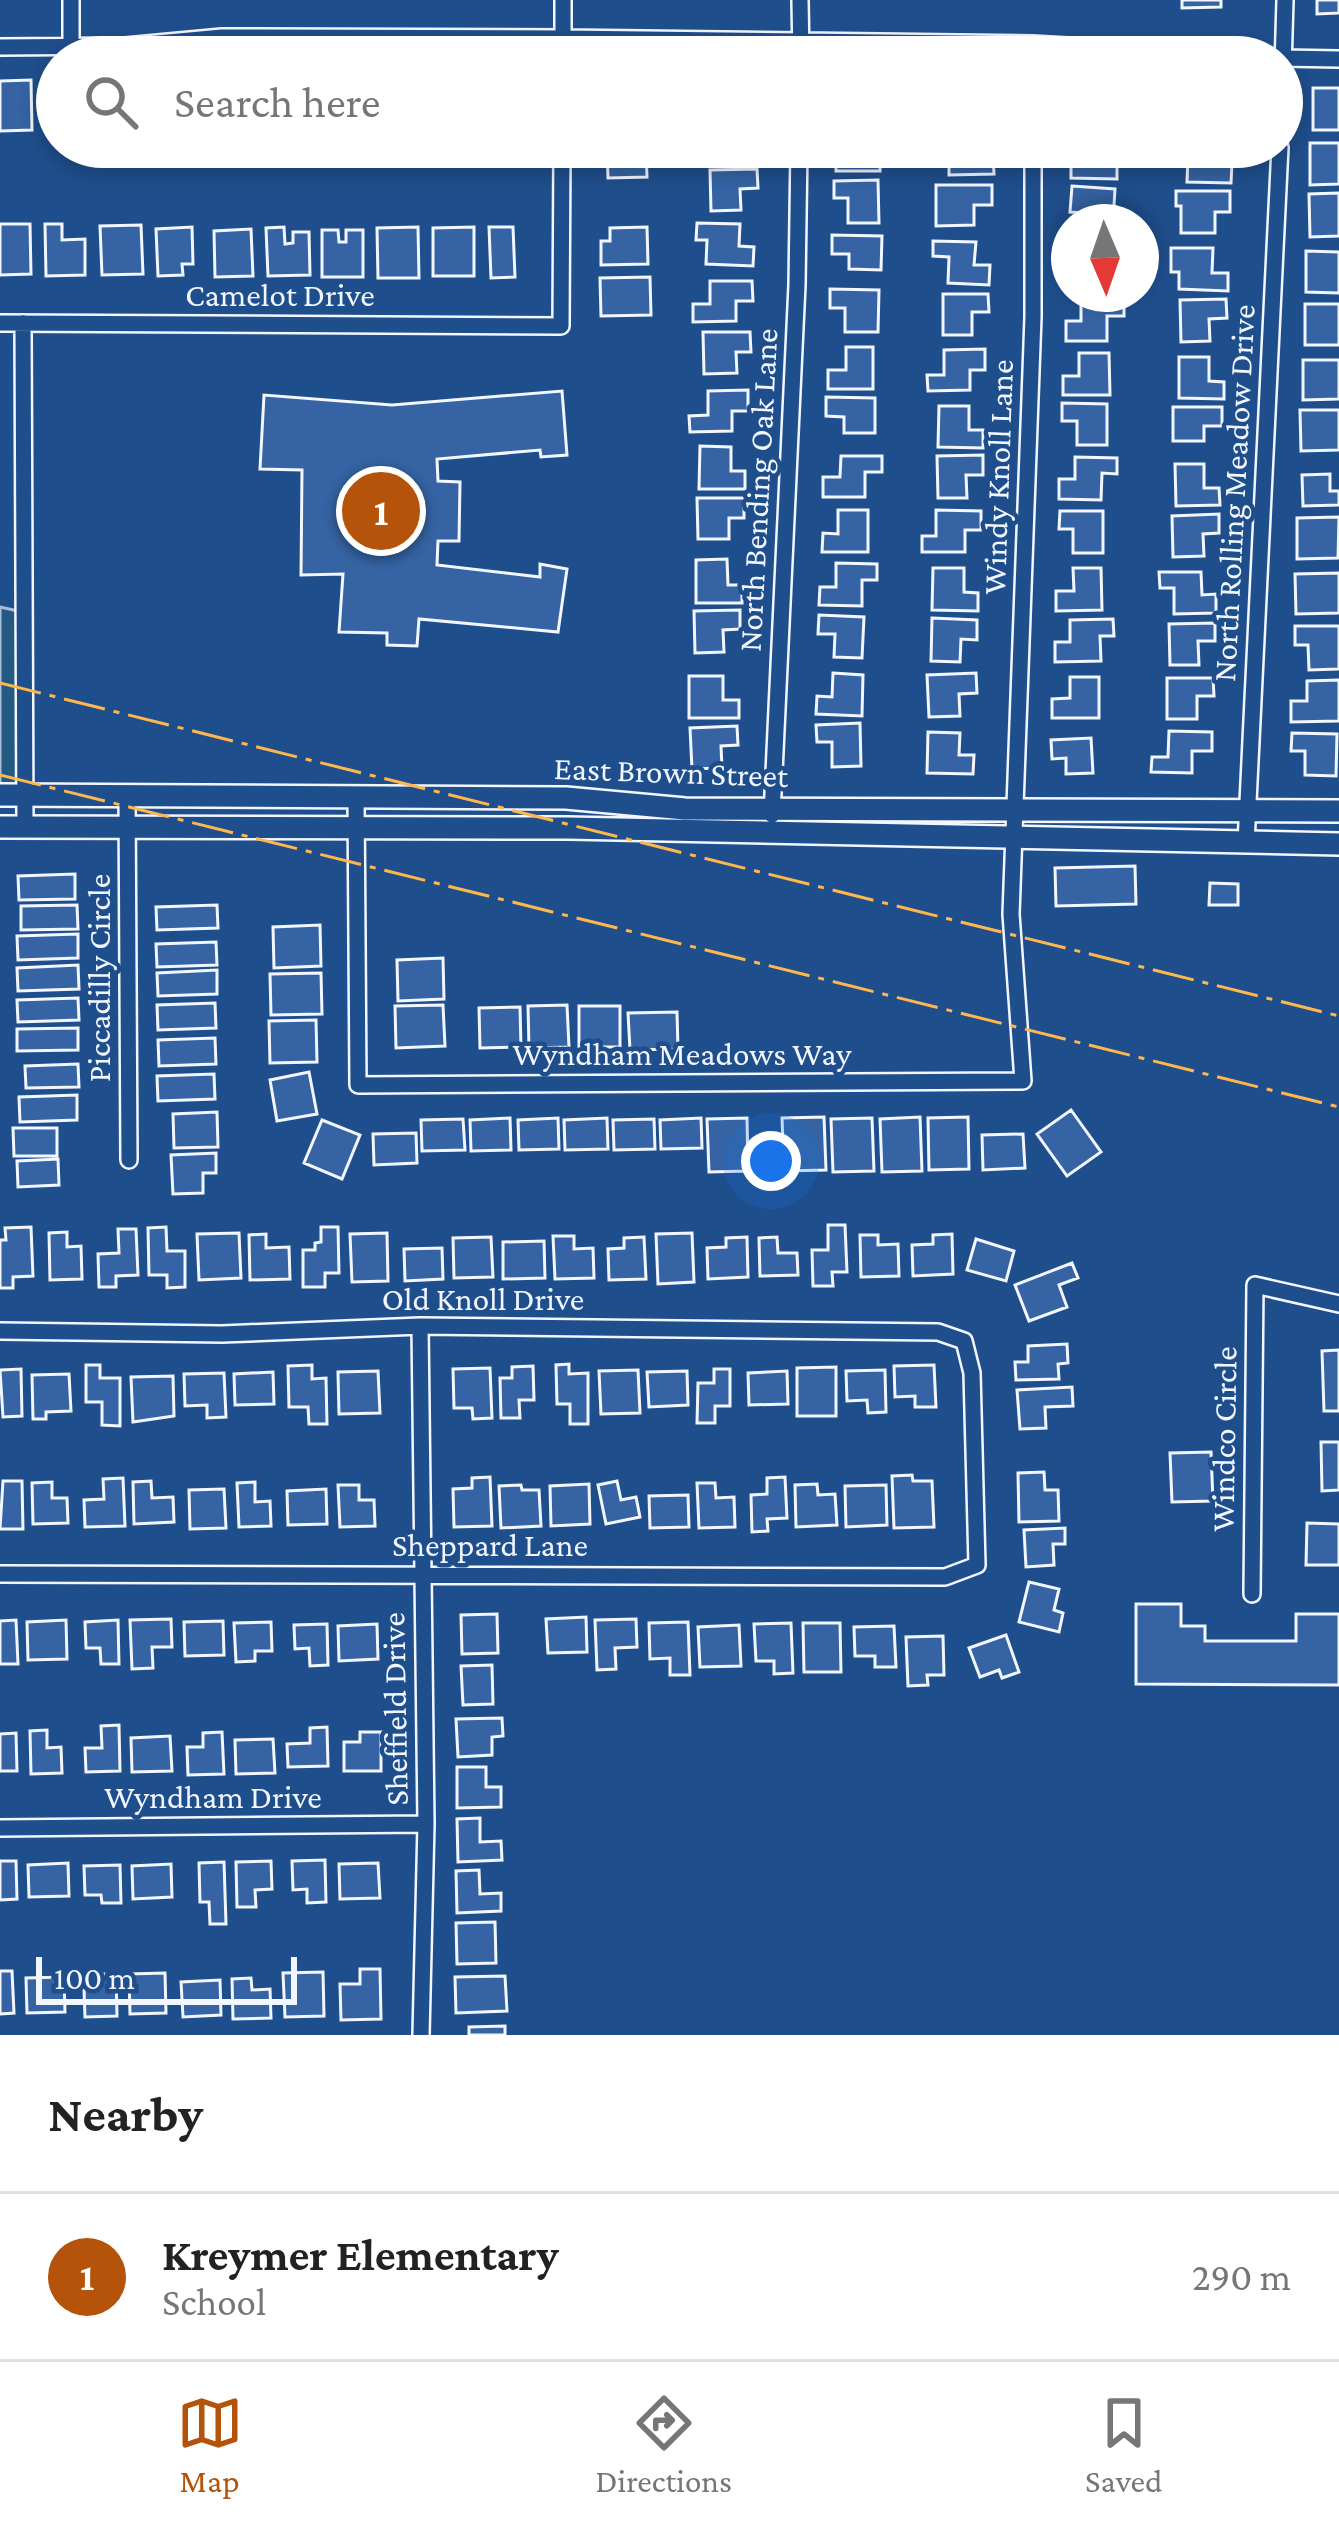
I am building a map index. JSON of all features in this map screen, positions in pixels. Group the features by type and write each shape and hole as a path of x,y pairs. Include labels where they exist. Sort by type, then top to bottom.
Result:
{"main road":[{"name":"East Brown Street","path":"0,795 566,798 685,809 1339,811"},
{"name":"East Brown Street","path":"0,827 568,828 1339,844"}],"street":[{"path":"71,0 71,36"},
{"path":"563,0 563,36"},
{"path":"800,0 801,36"},
{"path":"1284,36 1285,0"},
{"path":"0,47 36,47"},
{"path":"1303,58 1339,59"},
{"name":"Camelot Drive","path":"0,323 561,326 562,168"},
{"name":"North Bending Oak Lane","path":"771,835 800,168"},
{"name":"Windy Knoll Lane","path":"1016,810 1033,317 1033,168"},
{"name":"North Rolling Meadow Drive","path":"1246,843 1279,168"},
{"path":"22,323 25,828"},
{"name":"Piccadilly Circle","path":"127,796 129,1160"},
{"name":"Wyndham Meadows Way","path":"356,796 358,1085 1023,1081 1010,914 1016,810"},
{"name":"Windco Circle","path":"1252,1594 1255,1285 1339,1304"},
{"name":"Old Knoll Drive","path":"0,1331 222,1334 420,1326 938,1332 964,1341 972,1373 977,1565"},
{"name":"Sheffield Drive","path":"420,1326 426,1824 423,2028"},
{"name":"Sheppard Lane","path":"0,1574 944,1577 977,1565"},
{"name":"Wyndham Drive","path":"0,1828 426,1824"}],"shaded area":[{"path":"0,607 18,611 19,790 0,789"}],"building":[{"path":"1182,0 1221,0 1221,7 1182,8"},
{"path":"1317,0 1339,0 1339,13 1317,14"},
{"path":"31,80 32,130 0,131 0,81"},
{"path":"1313,88 1339,88 1339,130 1313,130"},
{"path":"1310,143 1339,143 1339,184 1310,185"},
{"path":"608,168 647,168 647,177 608,178"},
{"path":"836,168 880,168 880,171"},
{"path":"949,168 994,168 994,174 949,175"},
{"path":"1071,168 1117,168 1117,179 1071,178"},
{"path":"1188,168 1232,168 1231,183 1187,182"},
{"path":"757,169 758,188 740,189 741,210 711,211 710,170"},
{"path":"878,180 879,223 848,223 848,198 834,198 834,181"},
{"path":"936,185 992,185 992,205 974,205 974,225 936,226"},
{"path":"1072,186 1115,189 1114,204 1071,204"},
{"path":"1176,191 1230,191 1230,212 1215,212 1215,233 1181,233"},
{"path":"1339,193 1339,236 1310,237 1309,194"},
{"path":"697,223 740,224 739,246 754,247 753,266 706,264 707,240 696,240"},
{"path":"0,224 30,224 31,274 0,275"},
{"path":"45,224 62,224 62,240 85,239 85,275 46,276"},
{"path":"141,225 143,274 102,275 100,226"},
{"path":"192,227 193,264 182,264 183,275 158,276 156,229"},
{"path":"284,227 285,244 293,243 293,232 309,232 310,275 268,276 266,228"},
{"path":"418,227 419,278 378,278 377,228"},
{"path":"474,227 474,276 433,276 433,228"},
{"path":"489,227 513,227 515,277 491,278"},
{"path":"647,227 648,264 601,265 601,241 610,241 610,228"},
{"path":"251,229 253,276 215,277 214,231"},
{"path":"322,230 338,230 339,242 346,242 346,230 363,230 363,277 322,277"},
{"path":"832,235 882,236 881,270 849,269 849,254 832,254"},
{"path":"933,241 976,242 974,265 990,265 989,285 948,283 949,257 933,256"},
{"path":"1171,248 1213,248 1212,273 1228,273 1228,291 1179,289 1179,272 1171,272"},
{"path":"1306,251 1339,252 1339,293 1306,292"},
{"path":"650,277 651,315 601,316 600,278"},
{"path":"710,281 752,281 753,301 736,301 736,321 693,322 693,304 710,304"},
{"path":"830,289 879,290 878,332 845,332 845,308 830,308"},
{"path":"943,294 988,294 989,312 972,312 972,335 943,335"},
{"path":"1226,299 1227,318 1209,319 1210,341 1181,342 1180,300"},
{"path":"1305,304 1339,304 1339,345 1305,345"},
{"path":"1081,312 1124,312 1124,316 1107,316 1107,341 1066,341 1066,321 1081,321"},
{"path":"703,332 750,332 751,352 736,352 737,373 704,374"},
{"path":"846,347 873,347 873,389 828,389 828,370 846,370"},
{"path":"985,349 985,370 970,370 970,390 928,391 927,375 944,375 944,350"},
{"path":"1079,353 1109,353 1110,395 1063,395 1063,376 1079,376"},
{"path":"1179,357 1209,357 1209,381 1224,382 1224,399 1179,398"},
{"path":"1303,360 1339,360 1339,399 1303,400"},
{"path":"748,390 748,411 732,411 732,431 690,432 689,416 708,415 708,391"},
{"path":"562,391 567,455 541,457 540,450 437,459 438,481 460,482 459,541 438,541 437,565 540,577 540,564 567,569 558,632 419,619 417,646 387,645 387,633 339,632 343,574 301,575 302,470 260,469 264,395 392,405"},
{"path":"826,397 875,398 875,433 844,433 844,417 826,416"},
{"path":"1062,403 1107,404 1107,445 1077,445 1077,421 1062,421"},
{"path":"939,406 969,406 969,430 983,430 983,448 938,447"},
{"path":"1173,407 1222,407 1222,426 1204,426 1204,441 1173,441"},
{"path":"1300,410 1339,410 1339,450 1301,451"},
{"path":"700,446 731,447 731,471 745,471 745,489 699,489"},
{"path":"983,455 983,475 966,475 967,498 938,498 937,456"},
{"path":"841,456 882,456 882,472 865,472 865,497 823,497 823,477 840,477"},
{"path":"1075,457 1117,458 1117,474 1102,473 1101,500 1059,499 1059,479 1075,479"},
{"path":"1175,464 1204,464 1204,488 1219,488 1220,505 1176,506"},
{"path":"1330,474 1330,491 1339,491 1339,505 1303,506 1302,475"},
{"path":"697,498 744,498 744,518 729,518 729,539 698,539"},
{"path":"838,510 868,510 868,552 822,552 823,533 838,534"},
{"path":"936,510 981,511 981,530 965,530 965,552 922,552 922,536 936,536"},
{"path":"1060,511 1103,511 1103,553 1073,553 1073,529 1059,529"},
{"path":"1219,514 1219,533 1203,534 1204,556 1173,557 1172,516"},
{"path":"1339,517 1338,558 1297,559 1297,518"},
{"path":"727,559 728,585 742,585 742,603 696,603 696,560"},
{"path":"836,563 877,564 877,580 862,580 862,606 819,605 820,587 836,587"},
{"path":"933,568 964,568 964,592 978,593 978,611 932,610"},
{"path":"1073,568 1101,568 1102,610 1056,611 1056,591 1074,591"},
{"path":"1159,572 1201,572 1202,595 1216,594 1216,613 1174,614 1174,588 1160,588"},
{"path":"1339,573 1339,613 1296,614 1295,574"},
{"path":"740,610 740,629 723,630 724,652 695,653 694,611"},
{"path":"819,615 864,617 862,658 834,657 835,634 818,634"},
{"path":"932,618 977,620 977,640 961,639 960,662 931,661"},
{"path":"1113,619 1114,636 1100,636 1101,661 1055,662 1055,642 1070,642 1070,620"},
{"path":"1215,623 1215,641 1198,641 1199,665 1170,665 1169,624"},
{"path":"1295,626 1339,626 1339,669 1309,670 1308,645 1295,645"},
{"path":"833,673 863,675 862,716 816,714 817,696 832,697"},
{"path":"976,673 977,693 959,694 960,716 929,717 927,675"},
{"path":"689,676 723,676 723,700 739,700 739,718 689,718"},
{"path":"1070,677 1099,677 1099,718 1052,718 1052,699 1070,698"},
{"path":"1167,678 1213,678 1214,696 1197,696 1197,719 1167,719"},
{"path":"1339,680 1339,721 1291,722 1291,701 1307,701 1307,681"},
{"path":"860,723 861,766 832,767 832,742 817,742 816,725"},
{"path":"737,726 738,745 721,746 722,768 692,769 690,728"},
{"path":"1169,731 1212,732 1212,751 1192,751 1192,773 1151,772 1152,757 1168,757"},
{"path":"928,732 960,733 959,755 974,755 973,774 927,773"},
{"path":"1292,733 1337,734 1336,776 1305,775 1305,751 1291,751"},
{"path":"1091,738 1093,773 1066,774 1066,758 1052,759 1051,740"},
{"path":"1135,866 1136,904 1056,906 1055,868"},
{"path":"75,874 75,899 19,900 18,876"},
{"path":"1210,883 1238,884 1238,905 1209,905"},
{"path":"77,905 78,929 21,930 21,906"},
{"path":"217,905 218,928 157,930 156,907"},
{"path":"320,925 321,966 274,968 273,927"},
{"path":"78,934 78,958 18,960 17,936"},
{"path":"216,942 217,965 157,967 156,944"},
{"path":"443,958 444,999 398,1001 397,960"},
{"path":"78,965 79,989 18,991 17,968"},
{"path":"217,970 217,994 158,996 157,973"},
{"path":"321,973 322,1014 271,1015 270,974"},
{"path":"78,998 79,1020 18,1022 17,1000"},
{"path":"215,1003 216,1028 158,1030 157,1005"},
{"path":"443,1005 445,1046 396,1048 395,1006"},
{"path":"567,1005 569,1047 529,1048 528,1006"},
{"path":"579,1006 620,1006 620,1047 579,1047"},
{"path":"520,1007 521,1047 480,1048 479,1008"},
{"path":"677,1012 678,1049 630,1050 628,1013"},
{"path":"316,1020 317,1062 270,1063 269,1021"},
{"path":"78,1028 78,1050 17,1051 17,1029"},
{"path":"215,1038 216,1064 159,1066 158,1040"},
{"path":"78,1064 79,1087 26,1088 25,1066"},
{"path":"309,1072 317,1114 277,1121 270,1080"},
{"path":"214,1074 215,1099 158,1101 157,1076"},
{"path":"77,1095 77,1120 20,1122 19,1097"},
{"path":"1071,1110 1101,1152 1067,1176 1037,1134"},
{"path":"217,1112 218,1147 174,1148 173,1114"},
{"path":"824,1117 826,1170 784,1171 782,1118"},
{"path":"920,1117 922,1171 882,1172 880,1119"},
{"path":"968,1117 969,1169 929,1170 928,1118"},
{"path":"510,1118 511,1150 471,1151 470,1120"},
{"path":"558,1118 559,1149 519,1150 518,1120"},
{"path":"607,1118 608,1149 565,1150 564,1120"},
{"path":"701,1118 702,1148 661,1149 660,1120"},
{"path":"747,1118 748,1171 709,1172 707,1119"},
{"path":"872,1118 874,1171 833,1172 831,1119"},
{"path":"463,1119 465,1150 422,1151 421,1120"},
{"path":"654,1119 655,1149 614,1150 613,1120"},
{"path":"322,1120 360,1135 342,1179 304,1163"},
{"path":"13,1128 57,1128 57,1156 14,1156"},
{"path":"416,1133 417,1163 374,1165 373,1134"},
{"path":"1023,1134 1025,1168 983,1170 982,1135"},
{"path":"216,1153 216,1173 203,1173 203,1193 173,1194 171,1155"},
{"path":"58,1159 59,1185 18,1187 17,1161"},
{"path":"828,1225 845,1225 847,1272 832,1272 833,1286 813,1286 812,1250 828,1250"},
{"path":"31,1227 33,1276 13,1277 13,1288 0,1288 0,1240 6,1240 5,1228"},
{"path":"166,1227 167,1251 185,1251 185,1287 167,1288 167,1275 149,1275 148,1228"},
{"path":"321,1227 338,1227 339,1273 325,1273 325,1287 303,1287 303,1250 315,1250 315,1243 321,1242"},
{"path":"118,1229 136,1229 138,1275 116,1276 116,1287 99,1287 98,1254 119,1253"},
{"path":"67,1232 67,1247 81,1246 82,1279 50,1280 49,1233"},
{"path":"239,1233 241,1278 199,1280 197,1234"},
{"path":"387,1233 388,1281 352,1282 350,1234"},
{"path":"692,1233 694,1282 658,1284 656,1234"},
{"path":"266,1234 266,1248 289,1247 290,1279 250,1280 249,1235"},
{"path":"952,1234 953,1274 913,1276 912,1245 933,1244 933,1235"},
{"path":"860,1235 878,1235 878,1245 898,1244 899,1276 861,1277"},
{"path":"553,1236 574,1236 574,1249 593,1248 594,1278 555,1279"},
{"path":"491,1237 493,1277 454,1278 453,1238"},
{"path":"644,1237 646,1279 609,1280 608,1249 624,1248 624,1238"},
{"path":"747,1237 748,1277 708,1279 707,1248 726,1247 726,1238"},
{"path":"777,1237 778,1253 797,1253 798,1275 760,1276 759,1238"},
{"path":"976,1239 1014,1251 1006,1281 967,1270"},
{"path":"544,1241 545,1278 503,1279 503,1242"},
{"path":"442,1248 443,1279 405,1281 404,1249"},
{"path":"1072,1263 1078,1278 1059,1285 1067,1307 1029,1321 1015,1285"},
{"path":"1067,1344 1068,1363 1058,1364 1059,1379 1016,1380 1015,1362 1028,1362 1028,1346"},
{"path":"1339,1350 1339,1411 1324,1411 1322,1351"},
{"path":"569,1364 569,1374 588,1373 588,1424 570,1424 570,1404 557,1404 556,1365"},
{"path":"86,1365 100,1365 100,1378 120,1378 120,1426 102,1425 102,1402 86,1402"},
{"path":"312,1365 312,1379 326,1378 327,1424 309,1424 308,1407 289,1407 288,1366"},
{"path":"934,1365 936,1407 915,1407 915,1396 895,1397 894,1366"},
{"path":"533,1366 534,1400 519,1400 520,1418 501,1418 500,1378 512,1378 512,1367"},
{"path":"836,1367 836,1416 797,1416 797,1368"},
{"path":"490,1368 492,1418 473,1419 472,1408 454,1408 453,1369"},
{"path":"21,1369 22,1416 3,1417 0,1370"},
{"path":"714,1369 730,1369 730,1406 715,1406 715,1423 697,1423 698,1383 714,1383"},
{"path":"638,1370 640,1413 601,1414 599,1371"},
{"path":"885,1370 886,1412 868,1413 867,1400 847,1401 846,1371"},
{"path":"378,1371 380,1413 339,1414 338,1372"},
{"path":"687,1371 688,1405 649,1407 647,1372"},
{"path":"787,1371 788,1404 749,1405 748,1373"},
{"path":"273,1372 274,1404 235,1405 234,1374"},
{"path":"224,1373 226,1417 207,1418 207,1405 185,1406 184,1374"},
{"path":"69,1374 71,1411 46,1412 46,1419 33,1419 32,1375"},
{"path":"173,1376 174,1416 133,1422 131,1377"},
{"path":"1072,1387 1073,1406 1045,1407 1046,1428 1020,1429 1017,1390"},
{"path":"1321,1442 1339,1442 1339,1490 1322,1491"},
{"path":"1211,1452 1213,1501 1172,1502 1170,1453"},
{"path":"1044,1472 1045,1490 1058,1490 1059,1521 1019,1522 1018,1473"},
{"path":"912,1475 913,1481 932,1481 934,1527 894,1528 892,1476"},
{"path":"490,1477 492,1526 454,1527 453,1489 472,1488 472,1478"},
{"path":"785,1477 787,1518 767,1519 768,1531 752,1532 751,1495 767,1494 767,1478"},
{"path":"123,1478 125,1526 85,1527 84,1500 104,1499 103,1479"},
{"path":"3,1481 22,1481 23,1529 0,1529"},
{"path":"151,1481 152,1498 173,1497 174,1522 134,1524 133,1482"},
{"path":"617,1481 621,1500 636,1497 640,1517 606,1524 598,1485"},
{"path":"52,1482 52,1498 67,1498 68,1523 33,1524 32,1483"},
{"path":"255,1482 255,1502 270,1501 271,1526 239,1527 237,1483"},
{"path":"697,1483 715,1483 716,1498 734,1497 735,1527 699,1528"},
{"path":"589,1484 590,1524 551,1526 550,1486"},
{"path":"817,1484 818,1495 835,1494 837,1525 796,1527 795,1485"},
{"path":"338,1485 359,1485 359,1500 374,1500 375,1526 340,1527"},
{"path":"521,1485 522,1490 539,1490 541,1526 501,1528 499,1486"},
{"path":"886,1485 887,1525 846,1527 845,1486"},
{"path":"224,1489 226,1528 190,1529 189,1490"},
{"path":"326,1489 327,1524 288,1525 287,1491"},
{"path":"688,1495 689,1527 650,1528 649,1496"},
{"path":"1307,1523 1339,1524 1339,1565 1306,1565"},
{"path":"1065,1528 1065,1544 1053,1544 1054,1565 1026,1567 1024,1530"},
{"path":"1029,1582 1059,1589 1054,1610 1063,1613 1059,1632 1019,1622"},
{"path":"1136,1604 1181,1604 1181,1626 1205,1626 1205,1641 1296,1641 1296,1614 1339,1614 1339,1685 1136,1684"},
{"path":"497,1614 498,1653 462,1654 461,1615"},
{"path":"586,1617 587,1652 548,1653 546,1619"},
{"path":"171,1619 172,1647 152,1647 153,1668 132,1669 130,1620"},
{"path":"636,1619 637,1647 615,1648 616,1669 597,1670 595,1620"},
{"path":"16,1620 18,1664 0,1664 0,1621"},
{"path":"66,1620 67,1659 28,1660 27,1622"},
{"path":"118,1620 119,1664 101,1664 100,1648 86,1648 85,1622"},
{"path":"223,1621 224,1655 185,1656 184,1622"},
{"path":"271,1622 272,1651 255,1651 255,1661 236,1662 234,1623"},
{"path":"688,1622 690,1675 670,1675 670,1658 650,1659 649,1623"},
{"path":"791,1623 793,1673 774,1674 774,1661 756,1661 754,1624"},
{"path":"803,1623 840,1623 841,1672 804,1672"},
{"path":"327,1624 328,1665 310,1666 309,1648 295,1649 294,1625"},
{"path":"377,1624 378,1659 339,1661 338,1626"},
{"path":"739,1625 741,1666 700,1667 698,1627"},
{"path":"894,1626 896,1667 875,1667 875,1656 855,1656 854,1627"},
{"path":"1006,1635 1019,1672 1002,1678 999,1670 980,1677 969,1648"},
{"path":"943,1636 944,1675 927,1675 928,1685 908,1686 906,1637"},
{"path":"492,1665 493,1704 463,1705 461,1666"},
{"path":"502,1718 503,1736 492,1737 492,1755 458,1757 456,1719"},
{"path":"119,1725 120,1771 86,1772 85,1748 102,1748 101,1726"},
{"path":"327,1727 328,1766 288,1767 287,1744 310,1743 310,1728"},
{"path":"47,1730 47,1748 61,1747 62,1773 31,1774 30,1731"},
{"path":"222,1732 224,1774 188,1775 187,1747 203,1747 203,1733"},
{"path":"360,1732 381,1732 381,1771 344,1771 344,1742 360,1742"},
{"path":"16,1733 17,1771 0,1771 0,1734"},
{"path":"170,1736 172,1771 132,1772 131,1738"},
{"path":"273,1739 275,1773 236,1774 235,1740"},
{"path":"457,1767 486,1767 486,1787 501,1787 501,1807 457,1808"},
{"path":"480,1818 480,1842 501,1841 502,1860 458,1862 457,1819"},
{"path":"325,1860 326,1902 307,1903 307,1889 293,1890 292,1861"},
{"path":"0,1861 16,1861 17,1899 0,1900"},
{"path":"271,1861 272,1889 255,1890 256,1907 237,1907 236,1862"},
{"path":"224,1862 226,1924 210,1924 209,1902 200,1902 199,1863"},
{"path":"68,1863 69,1896 29,1897 28,1865"},
{"path":"378,1863 380,1898 340,1899 339,1864"},
{"path":"171,1864 172,1897 133,1899 132,1866"},
{"path":"120,1865 121,1903 102,1903 101,1895 85,1895 84,1866"},
{"path":"479,1870 480,1894 501,1893 501,1911 457,1913 456,1871"},
{"path":"495,1922 496,1963 457,1964 456,1923"},
{"path":"360,1969 380,1969 381,2019 341,2020 340,1984 360,1984"},
{"path":"0,1971 12,1971 14,2013 0,2014"},
{"path":"323,1972 324,2016 285,2017 283,1973"},
{"path":"165,1973 166,2013 130,2014 129,1974"},
{"path":"99,1974 116,1974 117,2016 85,2017 84,1989 99,1988"},
{"path":"505,1976 507,2011 456,2013 455,1977"},
{"path":"64,1977 65,2012 27,2013 26,1978"},
{"path":"251,1978 252,1990 270,1989 271,2018 233,2019 232,1979"},
{"path":"220,1980 221,2015 183,2017 181,1982"},
{"path":"505,2026 505,2035 469,2035 469,2027"}],"power":[{"path":"0,683 1339,1016"},
{"path":"0,775 1339,1107"}],"place":[{"name":"Kreymer Elementary","path":"381,511"}]}
